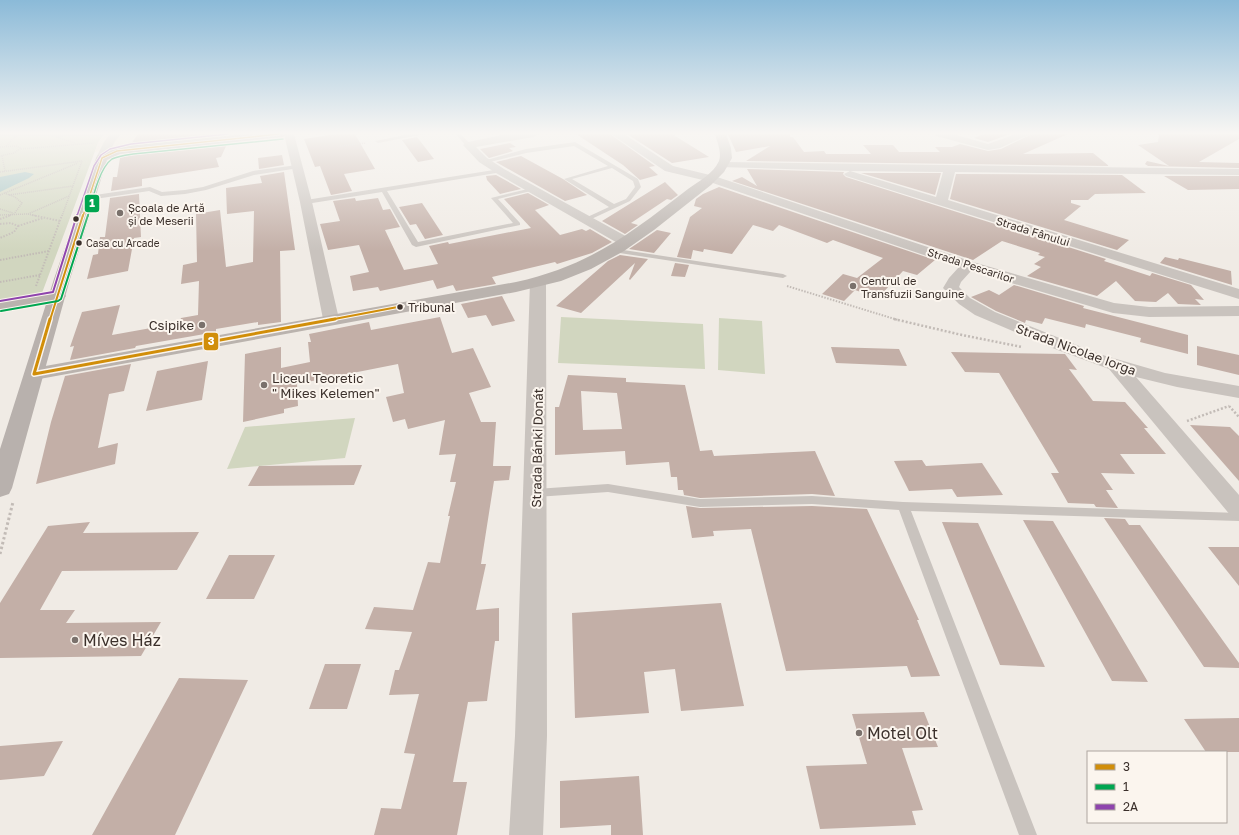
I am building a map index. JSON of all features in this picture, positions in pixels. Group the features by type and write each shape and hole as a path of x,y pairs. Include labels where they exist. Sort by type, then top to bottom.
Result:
{"main road":[{"path":"0,488 57,296 97,173"}],"street":[{"path":"299,173 331,319"},
{"path":"503,173 626,242"},
{"name":"Strada Pescarilor","path":"687,173 710,178 968,265 1090,302 1126,310 1149,312 1239,311"},
{"path":"34,374 538,282 570,272 626,242 654,224 715,173"},
{"name":"Strada Fânului","path":"846,173 1239,294"},
{"path":"941,203 949,173"},
{"name":"Strada Nicolae Iorga","path":"968,265 954,281 952,288 957,296 967,303 1024,330 1115,365 1167,380 1239,392"},
{"name":"Strada Bánki Donát","path":"526,835 531,736 536,493 538,282"},
{"path":"0,306 57,296"},
{"path":"1115,365 1239,510"}],"lane":[{"path":"88,198 150,189 161,194 185,192 204,188 253,173"},
{"path":"306,202 488,173"},
{"path":"589,173 567,179 614,207"},
{"path":"585,220 614,207 634,194 638,184 636,180 625,173"},
{"path":"384,190 416,245 518,224 494,198 532,190"},
{"path":"612,250 782,276"},
{"path":"536,493 608,488 700,502 812,500 902,506 1239,517"},
{"path":"902,506 1028,835"}],"path":[{"path":"1,194 53,173"},
{"path":"36,287 78,173"},
{"path":"9,195 73,186"},
{"path":"0,219 14,214 22,203 15,197 1,194"},
{"path":"27,214 70,196"},
{"path":"0,209 14,214"},
{"path":"0,215 27,214 60,221"},
{"path":"0,238 14,232 18,226 44,218"},
{"path":"0,224 12,223 18,226"},
{"path":"0,260 49,251"},
{"path":"762,273 776,278 783,285 840,303 914,324 995,342"},
{"path":"0,282 41,275"},
{"path":"1168,427 1230,406 1239,417"}],"green space":[{"path":"0,173 87,173 42,293 0,300"},
{"path":"561,317 703,324 705,369 558,363"},
{"path":"719,318 762,321 765,374 718,370"},
{"path":"355,418 345,458 227,469 245,427"}],"water":[{"path":"20,173 34,174 0,192 0,177"}],"building":[{"path":"118,173 181,173 142,179 142,186 111,191 113,177 117,177"},
{"path":"284,173 295,250 280,251 281,322 258,325 258,322 216,329 216,332 136,346 135,348 70,360 74,346 70,347 82,312 120,305 112,335 179,323 181,318 198,315 199,281 181,284 183,265 197,262 196,214 220,210 226,267 253,262 254,211 227,214 226,188 262,183 260,176"},
{"path":"323,173 350,173 344,174 352,191 331,195"},
{"path":"515,173 552,173 587,195 565,201"},
{"path":"632,173 656,173 658,175 640,180"},
{"path":"749,173 844,173 846,177 1106,259 1104,261 1150,276 1152,273 1191,285 1204,300 1195,299 1201,305 1178,304 1168,293 1156,302 1135,301 1116,281 1097,296 1027,276 1041,267 1034,264 1045,257 1038,255 1040,253 1002,241 973,260 732,181 742,177 757,186"},
{"path":"861,173 941,173 935,195"},
{"path":"956,174 1122,175 1146,193 1095,194 1088,200 1071,200 1071,203 1081,206 1064,220 1129,240 1117,250 950,199"},
{"path":"496,175 521,189 500,194 487,180 486,176"},
{"path":"1164,176 1239,176 1239,189 1188,190"},
{"path":"665,182 678,195 671,200 667,199 631,223 638,225 625,234 602,221"},
{"path":"719,187 935,260 917,275 903,271 878,298 855,290 844,301 822,294 843,274 857,278 883,258 833,240 827,243 779,225 773,231 753,225 732,254 704,249 703,252 693,250 691,259 677,257 690,217 702,208 694,206 696,199"},
{"path":"528,193 549,205 535,210 560,235 582,229 586,231 590,229 612,242 592,253 557,264 555,262 492,277 496,284 456,291 453,285 437,289 433,280 380,291 378,287 353,291 350,276 369,272 359,245 328,250 320,224 340,221 333,201 355,198 356,201 378,198 383,210 390,209 400,227 385,230 404,270 438,264 429,246 448,242 449,244 531,228 504,199"},
{"path":"139,194 141,237 134,238 128,271 87,279 93,255 98,254 100,237 105,237 110,198"},
{"path":"422,203 443,235 425,239 416,224 410,225 399,207"},
{"path":"657,230 671,233 654,253 629,249"},
{"path":"620,255 648,259 630,280 629,279 635,263 581,313 556,306 608,261"},
{"path":"1165,257 1178,260 1179,258 1231,271 1232,285 1160,263"},
{"path":"675,263 689,265 685,277 671,276"},
{"path":"1014,285 1084,306 1083,308 1188,335 1188,354 1140,342 1141,338 1086,324 1085,328 1045,318 1042,324 1026,320 1025,323 996,311 971,297 989,290 999,295"},
{"path":"502,296 515,321 492,326 486,315 468,318 461,304"},
{"path":"440,317 452,353 473,348 491,387 469,393 481,422 496,422 493,466 511,466 509,480 494,481 481,564 486,564 476,610 499,608 499,641 495,641 487,701 468,702 453,782 467,782 457,835 374,835 381,808 401,809 415,754 404,753 419,694 389,695 395,670 399,670 412,632 365,629 374,607 413,610 428,562 440,563 450,516 448,516 456,482 450,482 456,454 439,455 445,420 408,429 405,419 393,422 386,397 404,393 398,364 297,384 298,406 284,409 284,413 243,422 245,354 281,347 281,368 310,362 308,342 311,342 309,334 369,322 371,330"},
{"path":"1197,346 1239,355 1239,375 1197,365"},
{"path":"831,347 899,349 907,366 836,363"},
{"path":"951,352 1065,354 1077,370 1069,369 1093,401 1125,402 1148,428 1144,428 1166,454 1120,454 1135,474 1101,473 1113,490 1106,490 1118,508 1096,507 1094,504 1068,503 1051,473 1059,473 999,373 965,372"},
{"path":"208,361 202,400 146,411 157,371"},
{"path":"131,364 124,391 109,394 98,448 118,443 115,464 36,484 51,422 65,376"},
{"path":"568,375 626,378 626,382 685,385 700,451 712,450 714,456 815,451 835,496 812,494 700,498 684,495 683,490 678,490 677,477 671,477 669,462 626,465 625,451 555,455 555,407 559,407","holes":["581,391 617,393 622,429 583,430"]},
{"path":"1190,425 1230,427 1239,436 1239,481"},
{"path":"922,460 926,466 982,463 1003,495 957,497 952,489 909,491 894,461"},
{"path":"362,465 354,485 248,486 259,466"},
{"path":"686,506 700,508 812,506 867,509 919,620 917,620 940,676 911,677 907,666 786,671 751,529 713,531 714,536 692,538"},
{"path":"1104,518 1125,519 1129,525 1140,525 1239,663 1239,668 1204,667"},
{"path":"1023,520 1053,521 1148,682 1112,681"},
{"path":"90,522 83,533 199,532 177,570 62,571 40,610 75,610 66,623 161,622 141,656 0,658 0,603 48,526"},
{"path":"942,522 978,523 1045,667 1000,665"},
{"path":"1208,547 1239,547 1239,586"},
{"path":"229,555 275,555 254,599 206,599"},
{"path":"721,603 744,706 681,711 675,669 644,672 649,713 575,718 572,613"},
{"path":"325,664 361,664 347,709 309,709"},
{"path":"179,678 248,680 175,835 92,835"},
{"path":"924,712 938,747 902,748 923,810 912,811 916,825 820,829 806,766 867,764 852,714"},
{"path":"1239,718 1239,752 1205,751 1184,719"},
{"path":"63,741 44,776 0,780 0,746"},
{"path":"639,776 643,835 611,835 611,825 560,828 560,781"}],"transit line":[{"name":"2A","path":"0,301 53,292 91,173"},
{"name":"3","path":"97,173 62,279 34,374 403,306"},
{"name":"1","path":"1,311 58,301 61,299 103,173"}],"place":[{"name":"Școala de Artă și de Meserii","path":"120,213"},
{"name":"Casa cu Arcade","path":"79,243"},
{"name":"Centrul de Transfuzii Sanguine","path":"853,286"},
{"name":"Tribunal","path":"400,307"},
{"name":"Csipike","path":"202,325"},
{"name":"Liceul Teoretic \" Mikes Kelemen\"","path":"264,385"},
{"name":"Míves Ház","path":"75,640"},
{"name":"Motel Olt","path":"859,733"}]}
